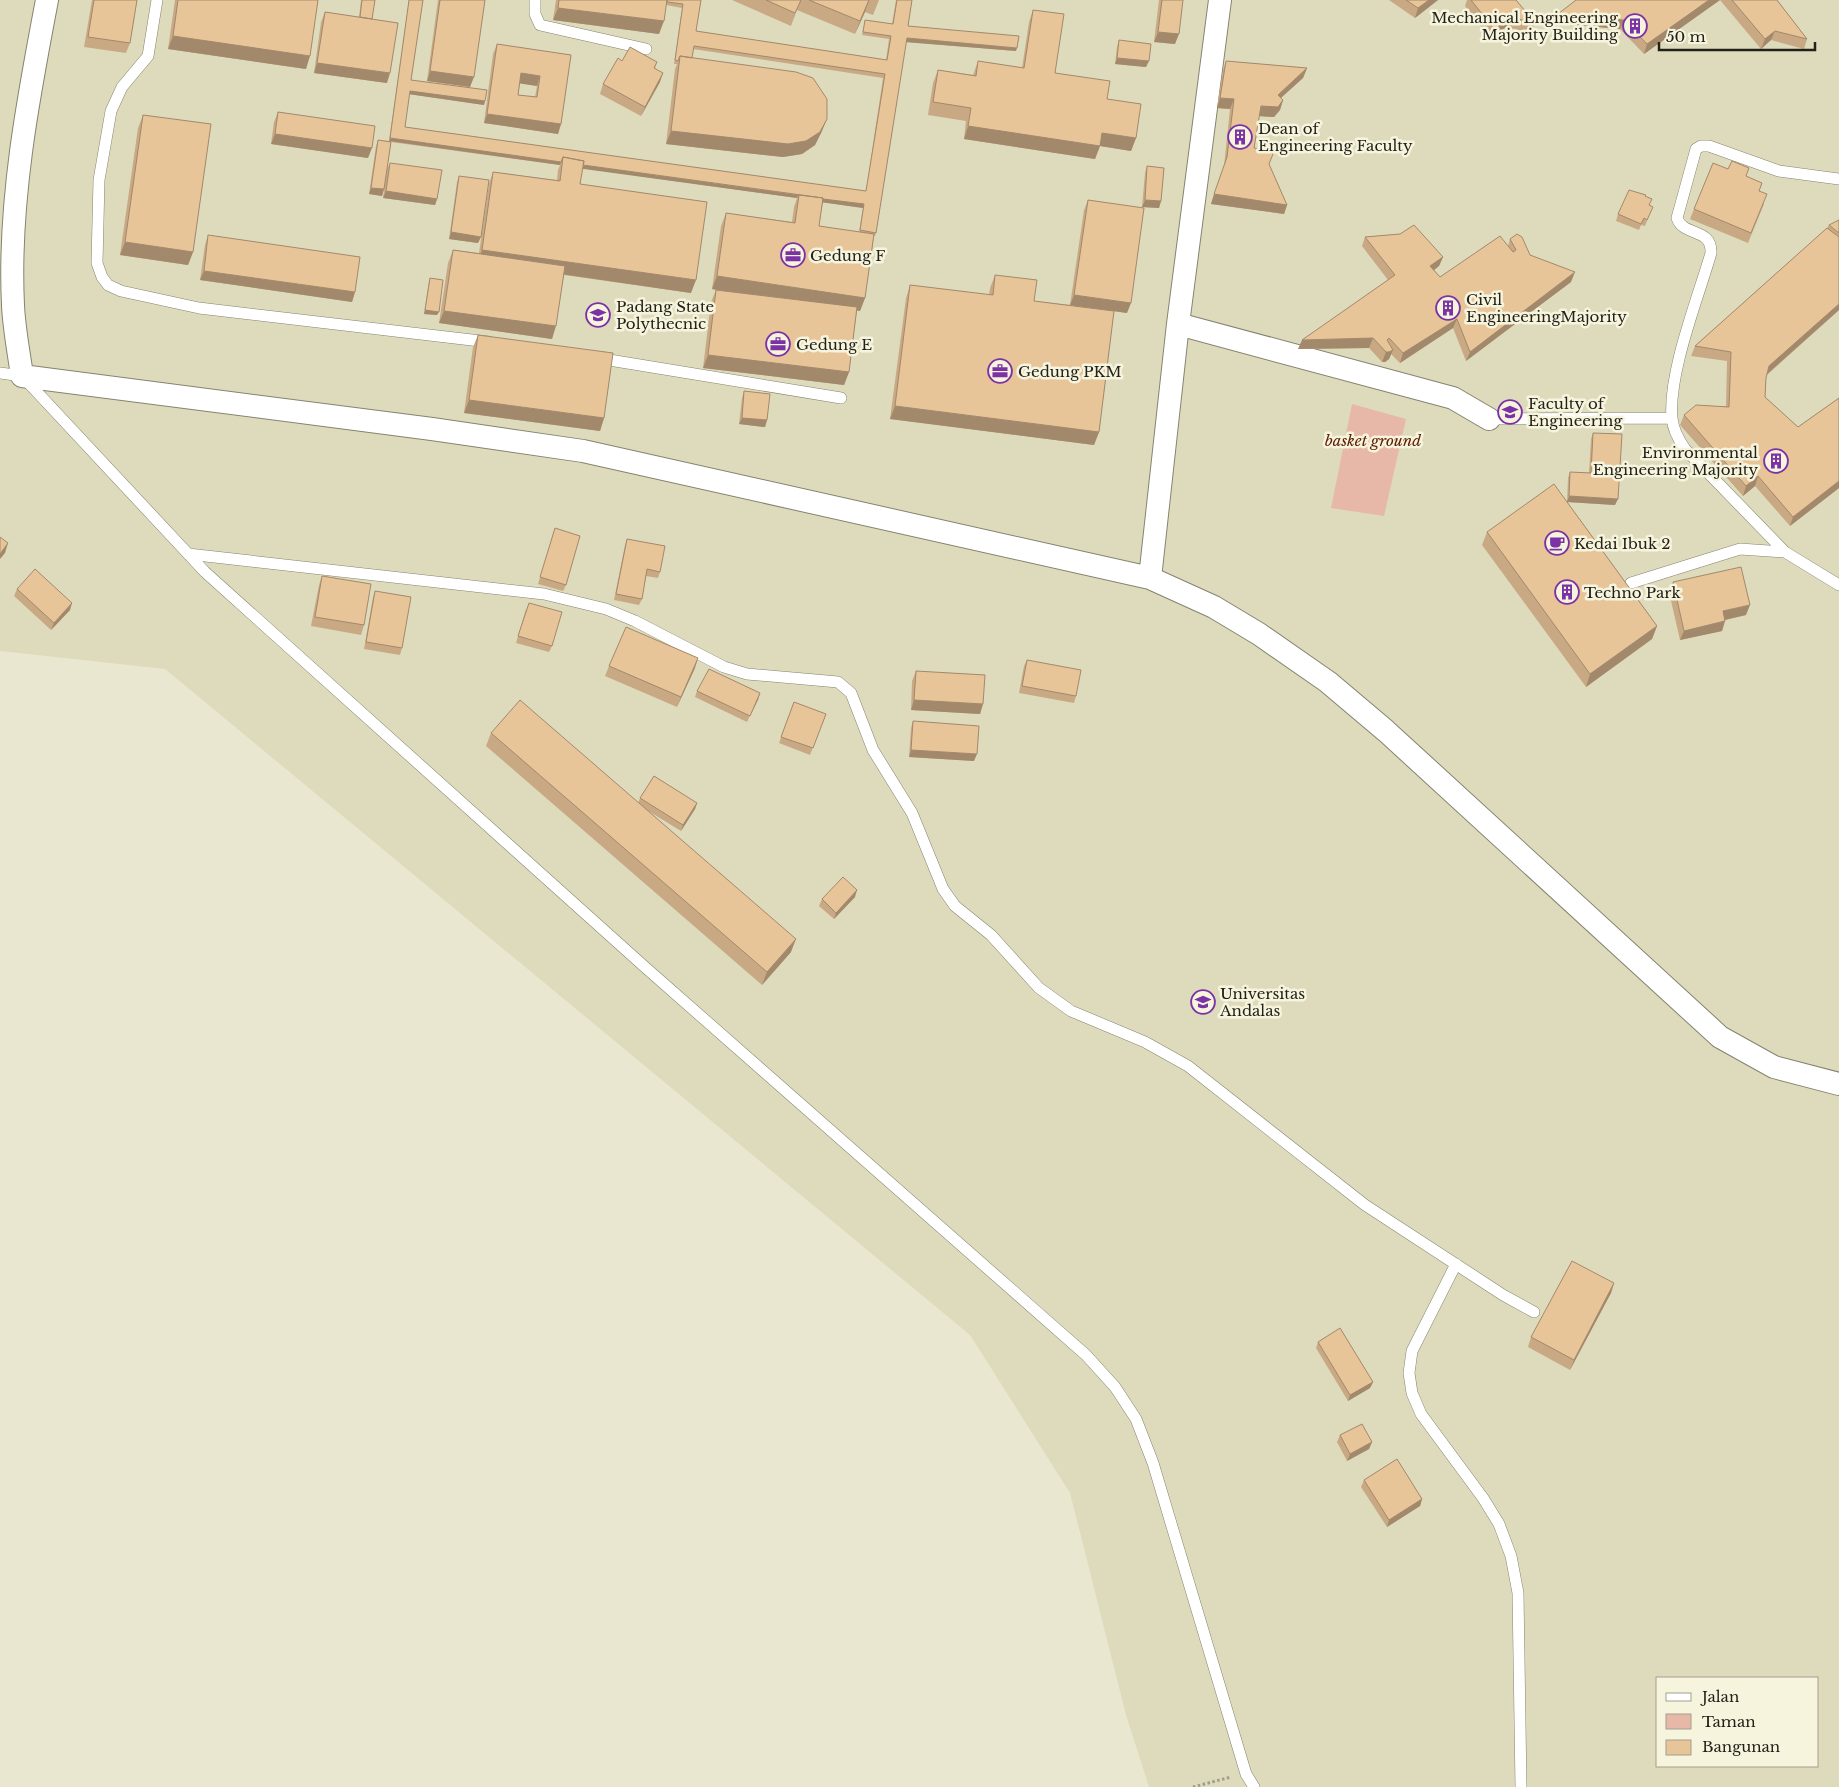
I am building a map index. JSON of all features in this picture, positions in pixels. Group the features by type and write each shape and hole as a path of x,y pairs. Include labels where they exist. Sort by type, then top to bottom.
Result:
{"street":[{"path":"47,0 37,53 15,212 13,306 22,376 423,428 583,451 1150,578 1214,608 1259,634 1328,682 1386,731 1720,1037 1774,1067 1839,1084"},
{"path":"1150,578 1178,324 1220,0"},
{"path":"1178,324 1452,398 1489,419"}],"lane":[{"path":"157,0 148,56 122,87 111,111 98,180 97,262 102,277 108,285 121,291 199,308 503,344"},
{"path":"535,0 535,14 540,25 646,49"},
{"path":"1839,179 1779,171 1709,146 1701,146 1696,149 1677,218 1681,225 1706,237 1710,242 1711,253 1676,372 1672,418 1677,438 1685,449 1785,552 1839,585"},
{"path":"580,356 841,398"},
{"path":"0,373 22,376 188,554 646,968 1086,1355 1109,1381 1136,1419 1153,1463 1246,1774 1254,1787"},
{"path":"1489,419 1672,418"},
{"path":"1632,582 1740,550 1785,552"},
{"path":"188,554 544,594 606,609 635,621 724,667 747,674 824,679 838,682 851,693 866,736 912,813 943,889 955,906 991,935 1039,988 1071,1011 1145,1042 1188,1066 1366,1205 1534,1312"},
{"path":"1456,1264 1412,1351 1409,1373 1412,1393 1421,1414 1499,1524 1511,1556 1518,1593 1521,1787"}],"path":[{"path":"1193,1787 1246,1774"}],"shaded area":[{"name":"Universitas Andalas","path":"0,0 1839,0 1839,1787 1149,1787 1126,1715 1070,1493 970,1335 165,669 0,651"}],"green space":[{"name":"basket ground","path":"1352,404 1406,419 1384,516 1331,508"}],"building":[{"path":"94,0 137,0 130,43 88,37"},
{"path":"178,0 318,0 310,56 173,36"},
{"path":"362,0 375,0 372,19 360,17"},
{"path":"409,0 423,0 411,80 487,90 485,101 410,91 405,127 866,191 885,74 694,46 692,58 680,56 678,61 675,60 683,4 667,2 667,0 701,0 696,31 887,60 891,36 863,32 865,20 893,24 897,0 912,0 908,26 1019,36 1017,48 907,38 876,233 860,230 864,204 583,165 584,161 563,157 561,162 390,138"},
{"path":"440,0 485,0 474,77 430,71"},
{"path":"559,0 667,0 664,21 558,8"},
{"path":"766,0 801,0 795,13"},
{"path":"809,0 869,0 860,21"},
{"path":"1162,0 1183,0 1179,34 1158,32"},
{"path":"1406,0 1429,0 1418,8"},
{"path":"1471,0 1516,0 1535,23 1509,17 1495,30"},
{"name":"Mechanical Engineering Majority Building","path":"1576,0 1709,0 1647,44 1624,20 1558,14"},
{"path":"1732,0 1777,0 1807,39 1775,31 1765,39"},
{"path":"1033,10 1064,14 1055,73 1110,81 1107,99 1141,104 1136,138 1102,133 1100,146 968,126 971,108 933,102 938,70 976,76 978,61 1024,68"},
{"path":"325,12 398,23 390,73 317,63"},
{"path":"1119,40 1151,44 1149,61 1117,58"},
{"path":"497,44 571,55 561,124 487,114","holes":["521,73 540,76 537,97 518,95"]},
{"path":"630,47 657,62 654,68 663,73 645,107 603,84 618,58 622,61"},
{"path":"680,56 796,72 813,78 827,99 827,119 820,132 806,141 788,144 671,131"},
{"name":"Dean of Engineering Faculty","path":"1226,61 1307,68 1278,95 1283,100 1278,107 1261,106 1254,148 1270,151 1273,154 1269,164 1287,205 1214,194 1227,157 1234,99 1220,98"},
{"path":"278,112 375,126 372,148 275,134"},
{"path":"143,115 211,124 193,252 125,242"},
{"path":"378,140 391,142 384,189 371,188"},
{"path":"563,157 584,161 580,184 707,202 696,280 482,250 493,172 560,181"},
{"path":"1732,161 1749,168 1746,176 1762,183 1759,191 1767,194 1751,233 1694,209 1713,163 1728,169"},
{"path":"390,163 442,170 437,199 386,191"},
{"path":"1147,166 1164,168 1161,201 1145,200"},
{"path":"459,176 489,180 481,237 451,232"},
{"path":"1629,190 1646,195 1652,199 1649,205 1653,207 1647,220 1644,218 1641,224 1618,214"},
{"name":"Gedung F","path":"799,195 823,198 819,226 874,234 865,298 717,276 726,213 795,223"},
{"path":"1088,200 1144,208 1131,303 1074,295"},
{"path":"1839,220 1839,233 1829,225"},
{"name":"Civil EngineeringMajority","path":"1414,225 1443,257 1430,266 1440,277 1500,236 1513,252 1516,250 1510,239 1517,234 1522,237 1530,255 1575,272 1470,352 1457,319 1403,353 1389,338 1387,340 1393,350 1389,352 1386,352 1373,338 1302,340 1395,275 1365,237 1400,234"},
{"path":"1827,228 1839,237 1839,304 1769,366 1766,378 1765,397 1798,427 1839,398 1839,481 1793,517 1758,476 1746,486 1684,415 1696,405 1729,407 1731,352 1695,346"},
{"path":"208,235 360,257 355,292 204,271"},
{"path":"453,250 565,266 556,326 444,311"},
{"name":"Gedung PKM","path":"995,275 1037,280 1034,301 1114,311 1099,432 895,406 910,285 993,295"},
{"path":"430,278 443,280 439,312 425,310"},
{"name":"Gedung E","path":"716,290 857,307 849,372 708,355"},
{"path":"478,335 613,353 604,418 469,400"},
{"path":"744,391 770,394 767,420 742,418"},
{"path":"1593,433 1622,434 1618,499 1569,496 1570,472 1591,473"},
{"name":"Techno Park","path":"1554,484 1657,626 1590,674 1487,532"},
{"path":"555,528 580,536 566,585 540,577"},
{"path":"0,537 8,543 0,554"},
{"path":"627,539 665,546 660,572 647,569 642,599 616,594"},
{"path":"1741,567 1750,605 1723,611 1725,621 1684,631 1673,582"},
{"path":"35,569 72,603 54,623 17,589"},
{"path":"322,576 371,584 364,625 315,617"},
{"path":"375,591 411,597 402,648 366,642"},
{"path":"529,603 562,612 552,646 518,636"},
{"path":"626,627 698,658 681,697 609,666"},
{"path":"1027,660 1081,670 1076,696 1022,686"},
{"path":"709,669 760,693 750,716 697,691"},
{"path":"916,671 985,675 983,704 914,700"},
{"path":"520,700 796,939 767,972 491,733"},
{"path":"794,702 826,714 813,748 781,737"},
{"path":"913,721 979,726 977,754 911,750"},
{"path":"654,776 697,803 683,825 640,798"},
{"path":"843,877 857,890 836,913 822,899"},
{"path":"1572,1261 1614,1283 1574,1360 1531,1337"},
{"path":"1340,1328 1373,1382 1350,1395 1318,1342"},
{"path":"1362,1424 1372,1442 1350,1454 1340,1435"},
{"path":"1397,1459 1422,1499 1389,1520 1364,1480"}],"place":[{"name":"Mechanical Engineering Majority Building","path":"1635,26"},
{"name":"Dean of Engineering Faculty","path":"1240,137"},
{"name":"Gedung F","path":"793,255"},
{"name":"Civil EngineeringMajority","path":"1448,308"},
{"name":"Padang State Polythecnic","path":"598,315"},
{"name":"Gedung E","path":"778,344"},
{"name":"Gedung PKM","path":"1000,371"},
{"name":"Faculty of Engineering","path":"1510,412"},
{"name":"Environmental Engineering Majority","path":"1776,461"},
{"name":"Kedai Ibuk 2","path":"1557,543"},
{"name":"Techno Park","path":"1567,592"},
{"name":"Universitas Andalas","path":"1203,1002"}]}
